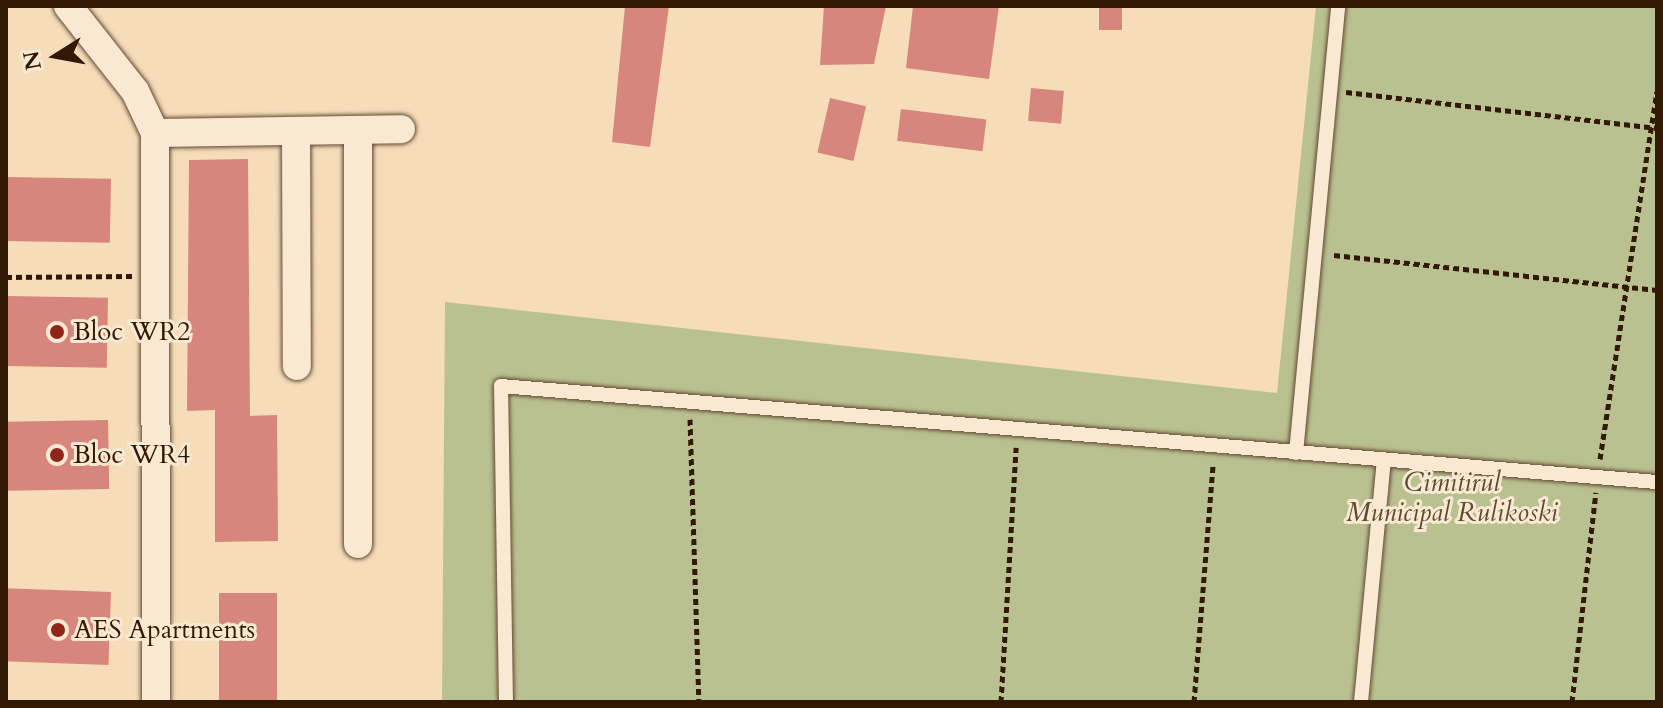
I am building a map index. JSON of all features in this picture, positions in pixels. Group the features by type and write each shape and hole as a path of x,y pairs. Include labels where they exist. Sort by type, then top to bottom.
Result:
{"street":[{"path":"68,6 135,91 155,133 156,702"},
{"path":"155,133 401,129"},
{"path":"358,130 358,544"},
{"path":"296,131 297,366"}],"lane":[{"path":"1296,453 1338,6"},
{"path":"506,702 501,386 1657,482"},
{"path":"1361,702 1384,460"}],"path":[{"path":"1329,91 1654,128"},
{"path":"1572,702 1597,478 1654,128 1657,91"},
{"path":"1317,253 1657,290"},
{"path":"6,277 153,275"},
{"path":"690,401 699,702"},
{"path":"1001,702 1017,429"},
{"path":"1194,702 1215,446"}],"green space":[{"name":"Cimitirul Municipal Rulikoski","path":"1316,6 1657,6 1657,702 442,702 445,302 1277,393"}],"building":[{"path":"625,6 669,6 650,147 612,142"},
{"path":"824,6 886,6 874,64 820,65"},
{"path":"913,6 999,6 989,79 906,68"},
{"path":"1099,6 1122,6 1122,30 1099,30"},
{"path":"1031,88 1064,91 1061,124 1028,121"},
{"path":"830,98 866,106 853,161 817,153"},
{"path":"901,109 986,119 982,151 897,141"},
{"path":"248,159 250,416 277,415 278,541 215,542 215,410 187,411 189,160"},
{"path":"6,177 111,179 110,243 6,241"},
{"name":"Bloc WR2","path":"6,296 108,298 107,368 6,366"},
{"name":"Bloc WR4","path":"108,420 109,489 7,491 6,422"},
{"name":"AES Apartments","path":"6,588 111,592 108,665 6,661"},
{"path":"219,593 277,593 277,702 219,702"}],"place":[{"name":"Bloc WR2","path":"57,332"},
{"name":"Bloc WR4","path":"57,455"},
{"name":"AES Apartments","path":"58,630"}]}
